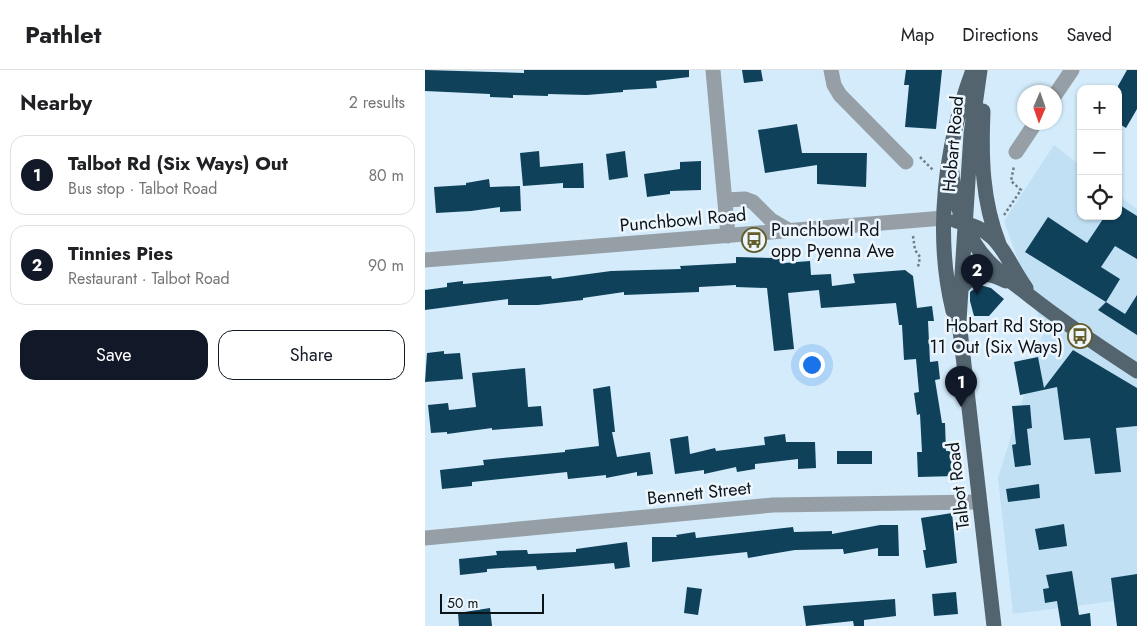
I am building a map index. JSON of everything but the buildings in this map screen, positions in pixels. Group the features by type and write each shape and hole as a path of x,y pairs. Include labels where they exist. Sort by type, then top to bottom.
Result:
{"main road":[{"name":"Hobart Road","path":"973,70 960,111 945,192 944,218 981,227 999,244 1018,277 1040,304"},
{"name":"Hobart Road","path":"964,222 972,126 980,70"},
{"path":"986,70 982,145 983,181 989,218 999,244"},
{"name":"Hobart Road","path":"951,160 955,192 964,222 982,253 1019,287 1073,330 1137,371"},
{"name":"Talbot Road","path":"944,218 947,278 960,342 994,626"},
{"name":"Talbot Road","path":"960,342 960,290 964,222"},
{"path":"960,290 971,278 984,274 991,274 1019,287"}],"street":[{"path":"713,70 728,236"},
{"path":"831,70 834,86 840,95 913,159"},
{"path":"1062,85 1072,70"},
{"path":"1016,152 1031,130"},
{"path":"726,200 753,202 771,220 787,230"},
{"name":"Punchbowl Road","path":"425,260 944,218"},
{"name":"Bennett Street","path":"425,538 773,505 978,502"}],"path":[{"path":"1000,220 1021,190 1011,181 1016,152"},
{"path":"913,159 936,173"},
{"path":"913,236 915,250 920,258 919,267"}],"shaded area":[{"path":"1054,145 1077,163 1077,220 1122,220 1122,198 1137,209 1137,598 1013,614 998,478 1044,331 1004,221"}],"place":[{"name":"Punchbowl Rd opp Pyenna Ave","path":"754,240"},
{"name":"Tinnies Pies","path":"977,295"},
{"name":"Hobart Rd Stop 11 Out (Six Ways)","path":"1080,336"},
{"name":"Talbot Rd (Six Ways) Out","path":"961,407"}]}
